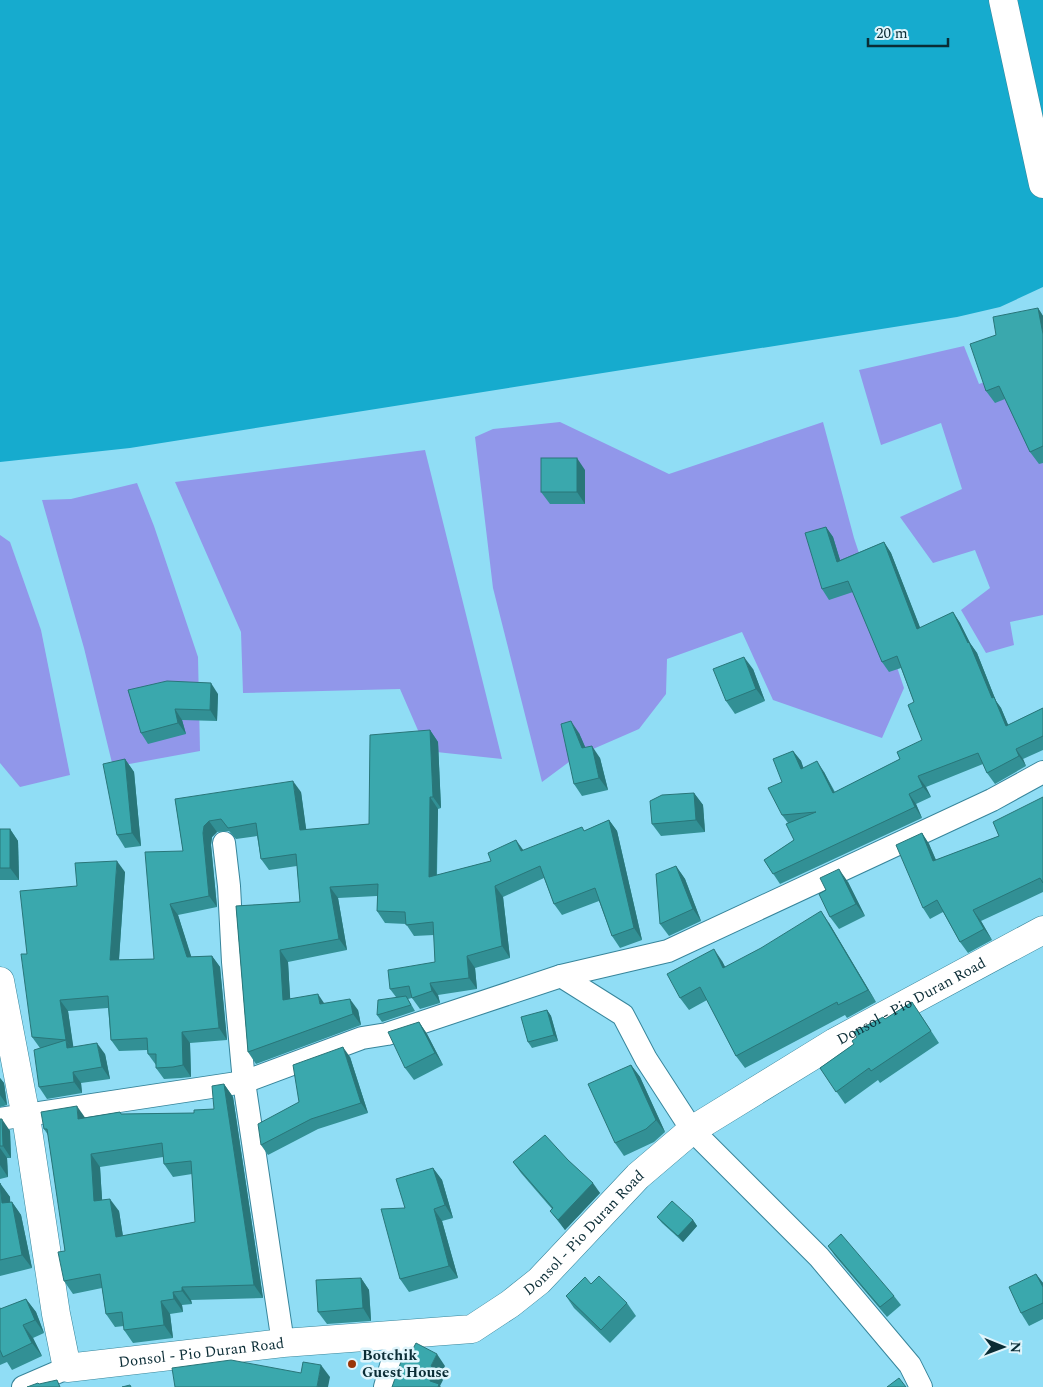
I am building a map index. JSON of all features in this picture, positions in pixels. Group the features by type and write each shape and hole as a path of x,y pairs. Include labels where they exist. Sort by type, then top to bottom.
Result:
{"main road":[{"path":"1003,0 1043,184"},
{"name":"Donsol - Pio Duran Road","path":"67,1368 283,1343 472,1329 510,1304 539,1281 638,1176 692,1130 835,1042 1043,930"},
{"path":"0,981 13,1118 67,1368"}],"street":[{"path":"13,1118 244,1082 362,1038 387,1034 561,976 668,951 992,800 1043,772"},
{"path":"224,844 244,1082 283,1343"},
{"path":"561,976 622,1015 646,1059 692,1130 819,1257 910,1364 921,1387"},
{"path":"385,1387 396,1348 413,1334"},
{"path":"23,1387 67,1368"}],"shaded area":[{"path":"0,0 1043,0 1043,287 1000,307 957,317 130,448 0,462"},
{"path":"964,346 979,384 1043,362 1043,615 1010,622 1014,645 986,653 961,610 990,588 975,550 933,563 900,517 962,489 941,423 881,445 859,370"},
{"path":"560,422 669,474 823,422 854,538 904,688 882,738 773,700 742,632 667,659 666,694 639,729 577,756 542,782 493,588 475,437 493,429"},
{"path":"425,450 502,759 427,751 400,689 243,693 241,632 175,482"},
{"path":"137,483 154,526 198,657 200,751 113,767 84,648 42,500 71,499"},
{"path":"0,535 10,542 41,630 70,775 20,787 0,763"}],"building":[{"path":"1038,308 1043,334 1043,446 1030,452 999,386 986,391 970,344 996,335 993,317"},
{"path":"541,458 577,458 577,492 541,492"},
{"path":"826,527 837,562 884,542 917,629 953,612 969,642 992,698 994,697 1006,726 1043,708 1043,736 1016,749 1019,756 987,773 978,753 918,776 923,787 909,794 915,807 773,874 764,860 794,840 786,824 816,812 782,815 768,788 782,782 773,759 793,751 801,769 817,761 833,793 900,759 897,752 922,740 908,705 914,702 897,656 882,662 848,581 822,589 805,533"},
{"path":"744,657 756,689 726,701 713,669"},
{"path":"167,681 211,683 210,710 175,709 178,723 141,733 128,690"},
{"path":"571,721 582,748 592,746 599,778 574,784 561,724"},
{"path":"430,730 433,797 430,797 429,877 491,861 488,853 516,840 521,851 582,827 584,831 609,820 634,928 612,936 595,888 554,904 540,866 495,886 502,946 467,956 469,978 430,983 432,991 412,998 409,986 390,989 388,970 435,962 433,922 406,925 405,912 377,911 378,884 330,887 339,939 280,950 283,1000 318,994 320,1004 350,999 353,1014 248,1052 236,906 300,902 296,854 261,859 256,823 228,828 221,819 209,821 204,826 203,833 209,896 170,904 187,957 212,956 219,1028 182,1032 183,1065 156,1068 156,1054 148,1054 147,1038 111,1040 108,996 60,1000 66,1040 32,1037 21,954 27,954 20,891 77,886 75,863 117,861 110,960 154,959 145,852 183,851 175,799 293,781 300,830 369,824 370,735"},
{"path":"125,759 132,833 117,835 103,764"},
{"path":"694,793 696,820 652,824 650,801 662,795"},
{"path":"1043,797 1043,883 1040,878 973,910 984,929 960,942 937,900 923,908 896,845 922,833 933,861 999,836 993,822"},
{"path":"0,829 10,829 10,868 0,868"},
{"path":"676,866 693,909 660,924 656,874"},
{"path":"839,869 856,904 830,917 819,894 826,890 820,878"},
{"path":"821,911 868,990 838,1005 837,1002 736,1056 700,987 680,998 667,974 714,949 723,968 761,948"},
{"path":"406,996 411,1005 377,1015 378,1000"},
{"path":"912,1002 931,1031 871,1071 869,1068 836,1092 820,1068 854,1044 852,1041 857,1037 854,1032 883,1017 885,1019"},
{"path":"547,1010 554,1035 528,1042 521,1017"},
{"path":"419,1022 435,1053 405,1068 388,1032"},
{"path":"66,1040 67,1048 97,1043 102,1067 73,1072 74,1082 39,1087 34,1050"},
{"path":"343,1047 361,1103 311,1119 261,1145 258,1124 299,1102 293,1065"},
{"path":"631,1065 656,1120 646,1129 615,1143 588,1084"},
{"path":"224,1084 254,1285 182,1287 182,1291 173,1292 174,1299 161,1301 164,1325 124,1330 122,1312 106,1314 100,1274 64,1281 58,1252 65,1251 47,1129 44,1129 41,1112 77,1106 78,1119 120,1112 121,1114 194,1113 194,1110 214,1109 212,1086","holes":["162,1143 164,1164 191,1161 195,1222 116,1237 110,1199 94,1201 91,1154"]},
{"path":"0,1119 2,1119 3,1146 0,1146"},
{"path":"545,1135 593,1183 558,1220 550,1211 553,1208 513,1162"},
{"path":"433,1168 445,1205 434,1209 449,1266 400,1279 381,1209 405,1208 396,1179"},
{"path":"0,1183 2,1203 12,1202 22,1255 0,1260"},
{"path":"672,1201 693,1220 678,1236 657,1217"},
{"path":"841,1234 894,1296 880,1307 828,1246"},
{"path":"1036,1274 1043,1287 1043,1303 1021,1313 1009,1287"},
{"path":"599,1276 627,1303 601,1330 566,1296 585,1277 591,1284"},
{"path":"361,1278 363,1308 318,1312 316,1280"},
{"path":"26,1299 35,1320 23,1325 32,1343 3,1357 0,1350 0,1309"},
{"path":"416,1343 437,1354 431,1366 434,1368 430,1381 439,1384 438,1387 392,1387 403,1356 408,1358"},
{"path":"231,1360 301,1373 303,1362 321,1365 317,1387 175,1387 172,1368"},
{"path":"899,1378 906,1387 887,1387"},
{"path":"57,1380 60,1387 27,1387 38,1383"}],"place":[{"name":"Botchik Guest House","path":"352,1364"}]}
